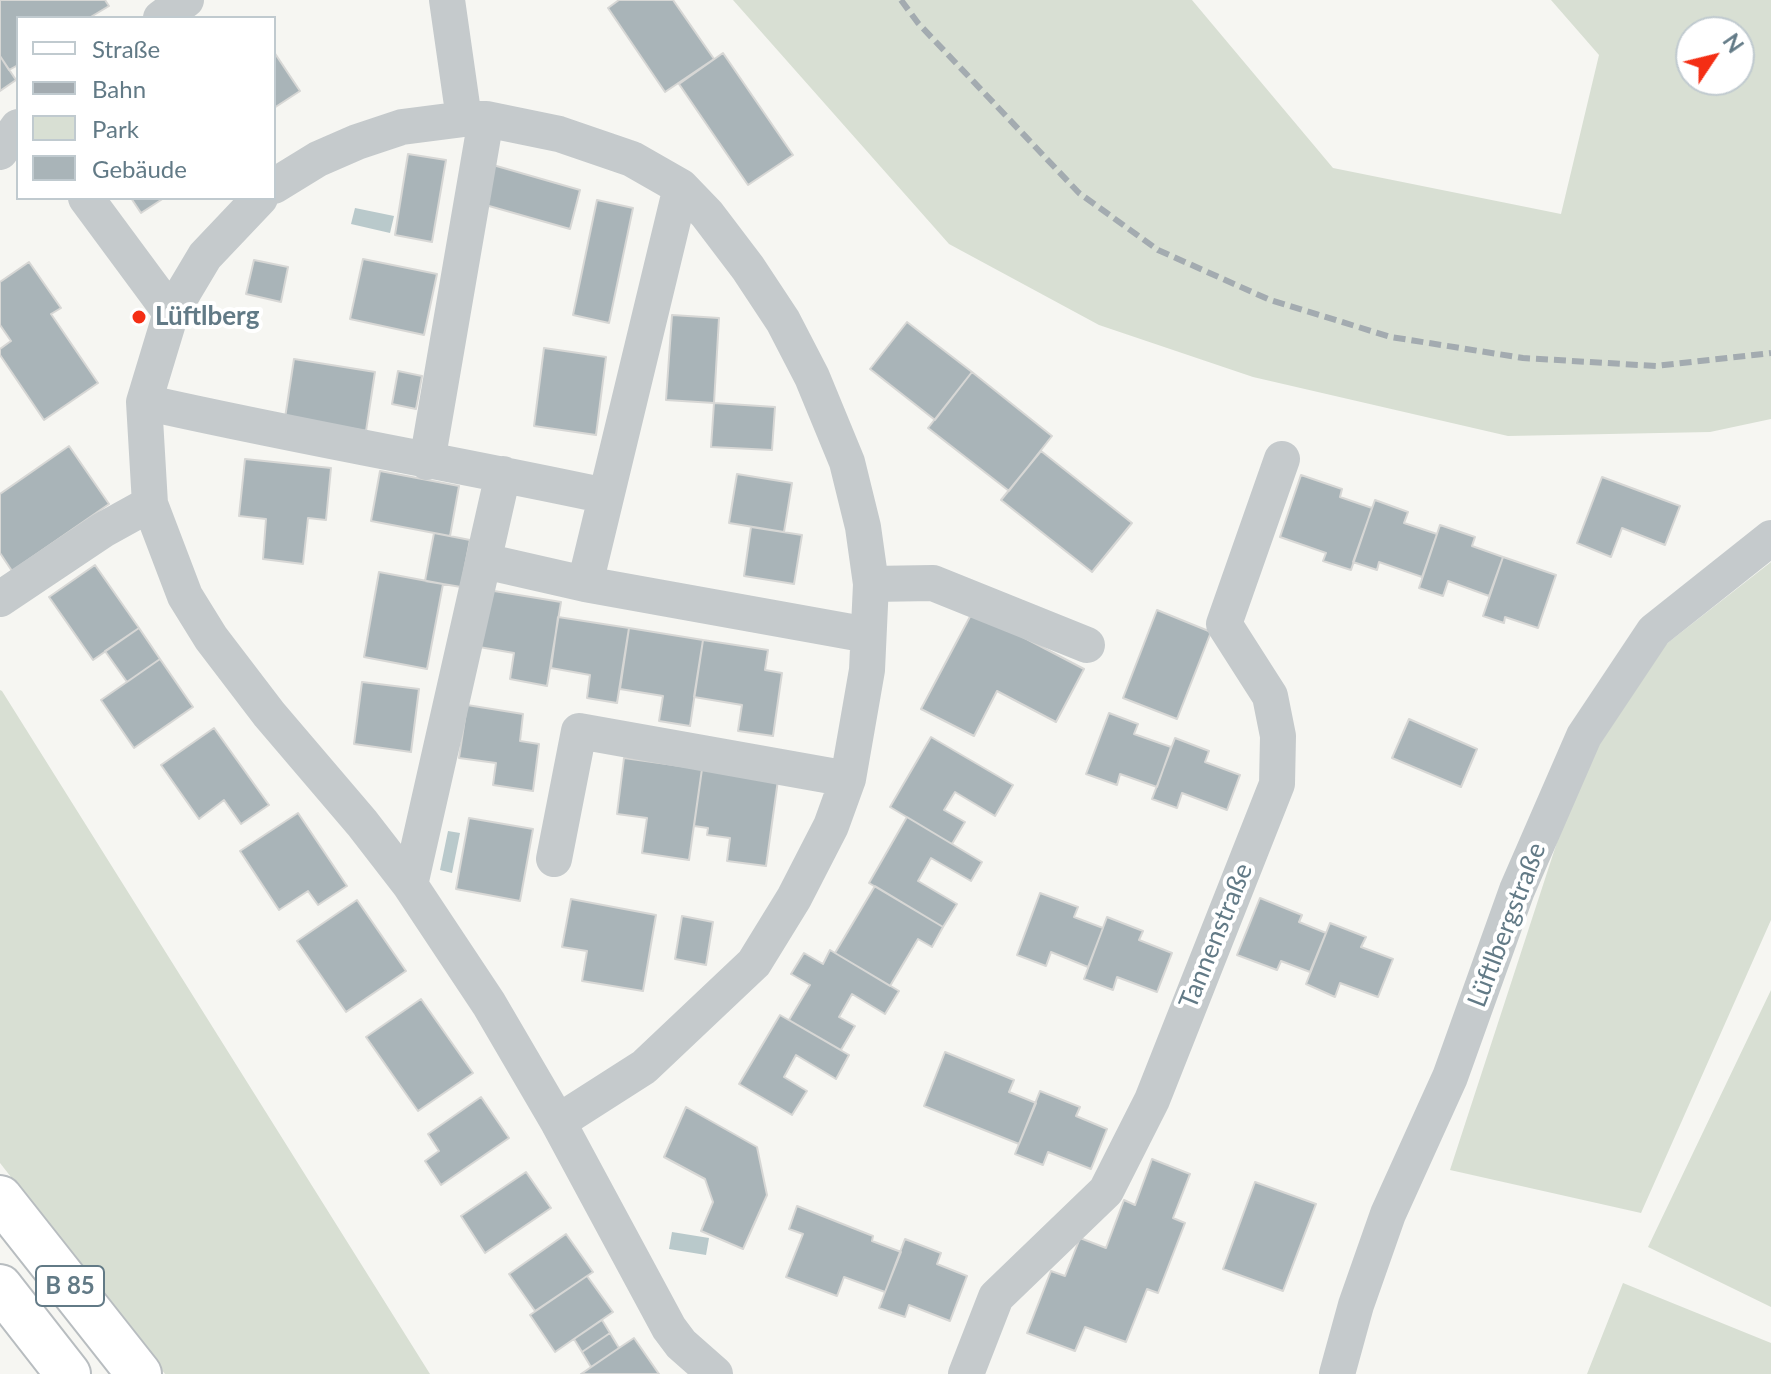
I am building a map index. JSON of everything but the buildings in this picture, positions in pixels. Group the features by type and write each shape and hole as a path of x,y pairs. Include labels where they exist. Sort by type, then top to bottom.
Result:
{"main road":[{"name":"B 85","path":"0,1198 139,1374"},
{"name":"B 85","path":"0,1287 68,1374"}],"street":[{"path":"164,16 186,0"},
{"path":"427,462 475,119 447,0"},
{"path":"276,185 318,159 402,127 475,119 559,134 645,165 681,187 707,214 748,268 783,321 812,377 847,462 863,527 871,584 867,670 848,779 831,826 801,886 754,963 644,1067 558,1122"},
{"path":"0,152 16,130"},
{"path":"585,584 681,187"},
{"path":"87,200 171,313"},
{"path":"258,200 205,256 171,313 144,402 150,504 185,596 211,638 269,714 362,823 410,885 489,1004 558,1122 669,1328 681,1344 715,1374"},
{"path":"144,402 281,433 606,496"},
{"name":"Tannenstraße","path":"966,1374 996,1297 1106,1191 1152,1100 1277,784 1278,736 1270,696 1224,624 1282,459"},
{"path":"410,885 503,474"},
{"path":"0,599 103,530 150,504"},
{"name":"Lüftlbergstraße","path":"1337,1374 1356,1305 1388,1214 1450,1077 1517,890 1584,736 1654,631 1771,538"},
{"path":"484,561 585,584 868,635"},
{"path":"871,584 933,583 1087,645"},
{"path":"554,859 579,731 848,779"}],"green space":[{"path":"733,0 1192,0 1333,168 1561,214 1599,55 1551,0 1771,0 1771,419 1710,432 1508,436 1253,377 1099,325 949,244"},
{"path":"1771,562 1771,920 1641,1213 1450,1170 1591,738 1656,652"},
{"path":"0,690 430,1374 165,1374 0,1163"},
{"path":"1771,990 1771,1307 1648,1247"},
{"path":"1623,1283 1771,1343 1771,1374 1587,1374"}],"shaded area":[{"path":"355,208 394,216 390,233 351,224"},
{"path":"448,831 460,833 452,873 440,870"},
{"path":"672,1232 709,1238 706,1255 669,1249"}],"railway":[{"path":"901,0 918,23 1079,193 1158,250 1270,300 1391,337 1523,358 1656,366 1771,353"}],"place":[{"name":"Lüftlberg","path":"139,317"}]}
